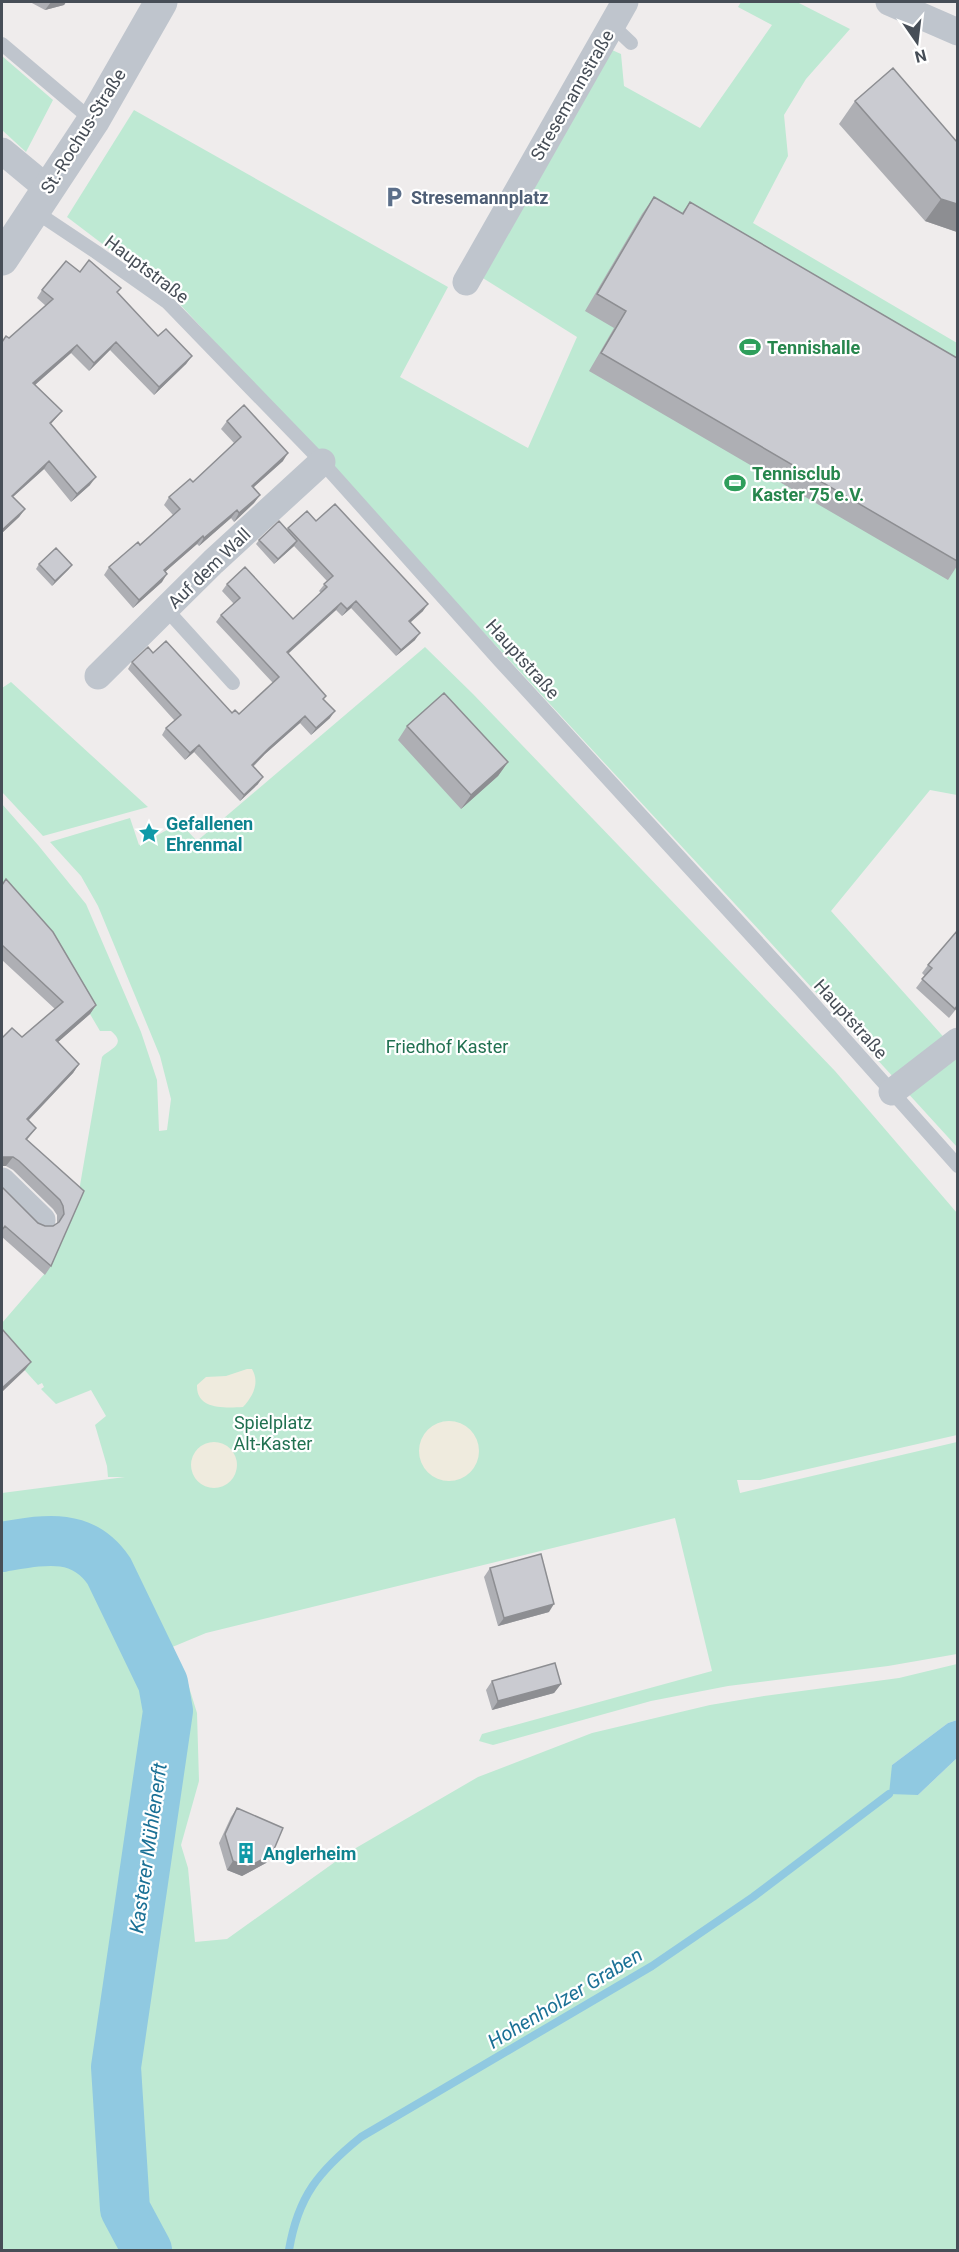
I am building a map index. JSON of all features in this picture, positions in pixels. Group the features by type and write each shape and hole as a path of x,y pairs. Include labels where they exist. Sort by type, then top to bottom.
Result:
{"street":[{"name":"St.-Rochus-Straße","path":"2,259 93,121 161,2"},
{"name":"Stresemannstraße","path":"466,282 621,34 625,2"},
{"path":"889,2 957,32"},
{"path":"2,151 40,200"},
{"name":"Auf dem Wall","path":"98,676 213,562 322,462"},
{"path":"892,1092 957,1041"},
{"path":"2,1181 42,1220"}],"lane":[{"path":"2,44 93,121"},
{"name":"Hauptstraße","path":"40,200 96,252 167,302 322,462 957,1166"},
{"path":"166,609 233,683"}],"green space":[{"path":"741,2 797,2 850,29 806,79 784,115 788,156 753,223 957,343 957,795 930,790 831,911 957,1052 957,1147 175,299 67,217 134,110 448,287 400,377 528,448 577,337 478,275 612,50 621,54 624,86 700,128 772,25 738,7"},
{"path":"2,56 53,100 26,152 2,130"},
{"path":"425,647 473,694 835,1071 957,1213 957,1435 760,1480 737,1480 740,1493 957,1442 957,1654 888,1666 728,1686 651,1701 493,1745 479,1741 482,1734 712,1671 675,1518 206,1633 170,1648 184,1671 197,1713 199,1781 181,1845 188,1868 195,1942 227,1939 349,1852 478,1777 592,1733 710,1705 899,1678 957,1664 957,1720 948,1723 892,1765 918,1795 957,1758 957,2250 2,2250 2,1493 125,1477 108,1477 95,1425 106,1416 91,1390 56,1404 41,1389 44,1387 42,1383 38,1385 2,1345 2,1323 46,1272 78,1197 102,1057 116,1046 118,1040 111,1031 100,1031 47,941 2,889 2,804 86,904 141,1032 157,1080 159,1131 167,1130 171,1099 160,1056 98,906 81,876 50,842 130,818 139,845 180,823 197,841"},
{"path":"11,682 148,807 43,836 2,792 2,688"}],"sand":[{"path":"252,1369 255,1384 250,1398 243,1407 213,1406 201,1399 197,1385 206,1377 226,1376"},
{"path":"449,1421 466,1426 474,1434 479,1451 474,1468 466,1476 449,1481 432,1476 424,1468 419,1451 424,1434 432,1426"},
{"path":"214,1442 223,1443 231,1448 236,1456 236,1474 231,1482 223,1487 214,1488 205,1487 197,1482 192,1474 191,1465 192,1456 197,1448 205,1443"}],"water":[{"path":"957,1720 957,1758 918,1795 889,1794 892,1765 948,1723"}],"building":[{"path":"893,68 957,142 957,204 941,199 855,101"},
{"name":"Tennishalle","path":"654,197 683,214 690,202 957,358 957,561 601,353 626,311 597,294"},
{"path":"89,260 121,288 117,292 158,336 166,329 192,356 159,387 116,342 94,363 77,345 33,383 62,411 50,423 96,477 77,494 49,461 12,496 25,509 2,530 2,342 6,336 9,338 53,299 42,290 66,261 80,272"},
{"path":"244,405 288,453 252,486 260,495 239,513 237,510 204,538 203,536 164,570 167,574 139,600 109,567 138,542 140,545 180,509 169,497 190,479 193,482 241,437 227,421"},
{"path":"335,504 428,604 409,621 420,633 401,650 356,601 347,609 341,603 287,652 326,696 323,699 335,711 316,728 305,716 269,748 252,765 263,777 244,795 199,745 190,753 166,728 181,715 132,662 148,647 153,653 166,641 232,713 235,710 239,714 279,677 221,615 240,598 227,584 245,567 293,619 327,587 324,584 333,576 288,528 307,511 316,521"},
{"path":"279,521 297,541 278,559 259,540"},
{"path":"56,548 72,565 55,581 39,564"},
{"path":"444,693 508,762 471,795 407,726"},
{"path":"6,879 53,932 96,1005 56,1040 79,1064 27,1119 36,1128 26,1139 84,1191 51,1266 5,1226 2,1230 2,1187 38,1223 53,1226 64,1214 60,1200 19,1161 13,1157 2,1158 2,1038 12,1028 22,1037 63,1002 2,945 2,885"},
{"path":"957,931 957,1006 955,1009 922,979 932,968 928,965"},
{"path":"2,1329 31,1362 2,1388"},
{"path":"541,1554 554,1604 504,1618 490,1568"},
{"path":"555,1663 561,1684 498,1701 492,1681"},
{"path":"237,1808 283,1828 272,1854 248,1867 233,1861 225,1834"}],"waterway":[{"name":"Kasterer Mühlenerft","path":"2,1547 32,1542 61,1541 87,1549 98,1558 109,1571 163,1683 168,1711 116,2067 125,2209 147,2250"},
{"name":"Hohenholzer Graben","path":"289,2250 298,2214 313,2186 333,2161 361,2137 652,1966 753,1897 889,1794"}],"place":[{"name":"Stresemannplatz","path":"394,197"},
{"name":"Tennishalle","path":"750,347"},
{"name":"Tennisclub Kaster 75 e.V.","path":"735,483"},
{"name":"Gefallenen Ehrenmal","path":"149,833"},
{"name":"Anglerheim","path":"246,1853"}],"park label":[{"name":"Friedhof Kaster","path":"447,1046"},
{"name":"Spielplatz Alt-Kaster","path":"273,1432"}]}
